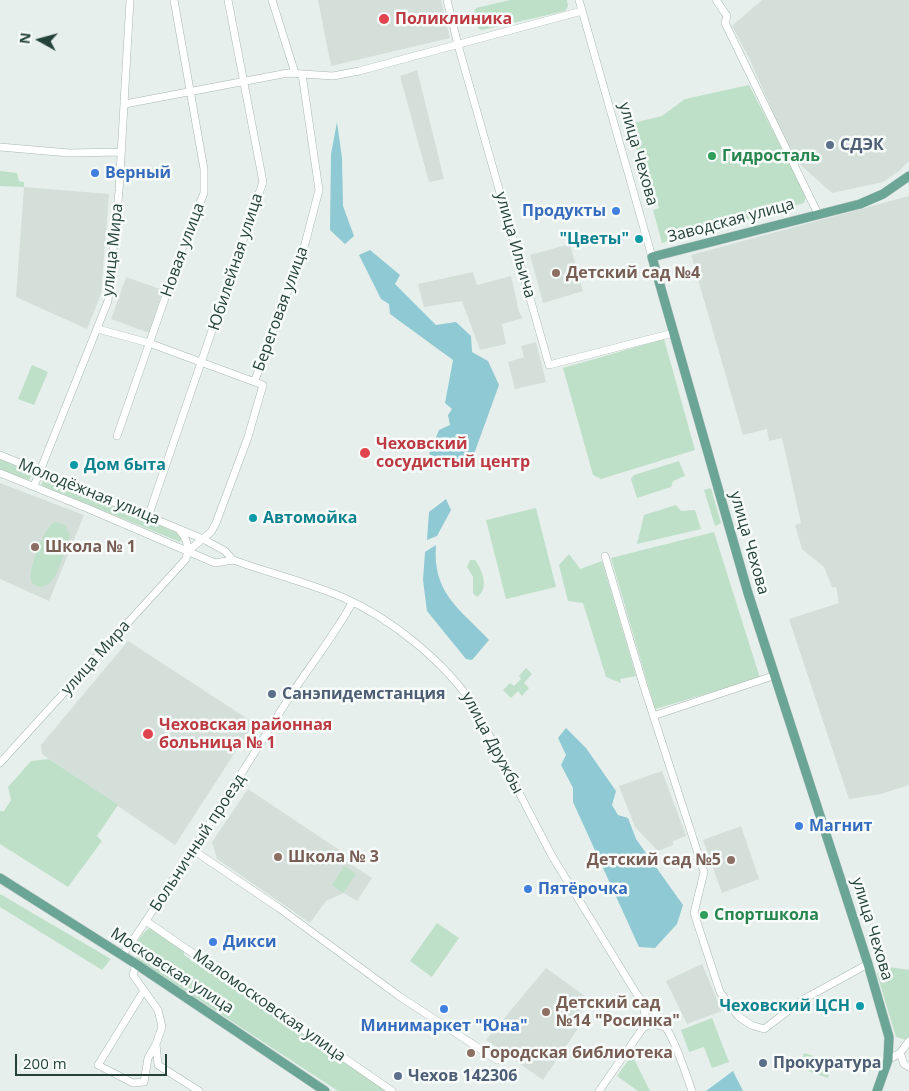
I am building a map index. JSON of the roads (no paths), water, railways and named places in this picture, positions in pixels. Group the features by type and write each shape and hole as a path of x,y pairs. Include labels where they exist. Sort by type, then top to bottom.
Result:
{"main road":[{"name":"Заводская улица","path":"652,258 860,204 883,194 909,176"},
{"name":"улица Чехова","path":"652,258 773,676 868,964 889,1037 888,1060 877,1091"},
{"name":"Московская улица","path":"0,878 136,964 325,1091"}],"street":[{"name":"улица Мира","path":"34,486 108,301 125,104 130,0"},
{"name":"Новая улица","path":"117,436 204,193 204,169 174,0"},
{"name":"Юбилейная улица","path":"148,516 203,362 263,182 228,0"},
{"name":"Береговая улица","path":"188,551 211,532 216,523 248,437 263,384 255,380 304,244 319,190 299,74 272,0"},
{"name":"улица Ильича","path":"447,0 458,45 549,365 673,333"},
{"name":"улица Чехова","path":"579,0 652,258"},
{"path":"716,0 727,16 725,23 818,214"},
{"path":"125,104 245,81 299,74 333,76 458,45 582,11"},
{"path":"0,146 69,153 121,152"},
{"path":"98,329 149,343 255,380"},
{"name":"Молодёжная улица","path":"0,455 203,540"},
{"name":"Молодёжная улица","path":"0,473 188,551"},
{"path":"175,545 184,540 180,531"},
{"path":"180,531 188,551"},
{"name":"улица Дружбы","path":"203,540 225,551 233,560"},
{"name":"улица Мира","path":"0,763 152,599 186,559 188,551"},
{"name":"улица Дружбы","path":"188,551 215,563 233,560 352,602 387,623 438,663 460,685 481,718 565,880 642,1002 645,1014 643,1028"},
{"path":"605,556 653,716 704,872 694,913 720,992 731,1010 751,1025 764,1029 804,998 868,964"},
{"name":"Больничный проезд","path":"122,956 193,850 286,702 326,646 352,602"},
{"path":"653,716 773,676"},
{"path":"193,850 278,908 399,996 497,1060"},
{"name":"Маломосковская улица","path":"146,921 392,1091"},
{"path":"136,964 133,976 158,1010 162,1027 156,1044 148,1058 144,1082 133,1084 98,1065 143,992"},
{"name":"улица Дружбы","path":"642,1002 655,1011 664,1027 683,1063 692,1091"},
{"path":"598,1091 643,1028 652,1023 664,1027"},
{"path":"888,1060 900,1053 909,1042"},
{"path":"156,1044 158,1065 199,1091"},
{"path":"900,1053 904,1064 909,1067"}],"water":[{"path":"337,122 342,158 343,206 354,236 345,244 330,230 331,154"},
{"path":"370,250 400,275 395,284 436,325 456,322 471,336 472,352 488,361 499,385 474,454 460,464 449,466 429,454 439,430 450,425 448,415 452,409 445,403 453,360 390,314 389,304 381,299 359,255"},
{"path":"446,499 451,510 437,536 427,540 429,512"},
{"path":"436,545 436,562 443,588 458,609 489,640 472,660 466,659 427,611 423,580 425,552"},
{"path":"566,728 586,748 616,791 612,805 618,815 628,818 636,839 683,905 677,924 655,948 639,947 573,802 573,788 561,765 566,755 558,738"},
{"path":"733,1071 743,1091 706,1091"}],"place":[{"name":"Поликлиника","path":"384,19"},
{"name":"СДЭК","path":"830,145"},
{"name":"Гидросталь","path":"712,156"},
{"name":"Верный","path":"95,173"},
{"name":"Продукты","path":"616,211"},
{"name":"\"Цветы\"","path":"639,239"},
{"name":"Детский сад №4","path":"556,273"},
{"name":"Чеховский сосудистый центр","path":"365,453"},
{"name":"Дом быта","path":"74,465"},
{"name":"Автомойка","path":"253,518"},
{"name":"Школа № 1","path":"35,547"},
{"name":"Санэпидемстанция","path":"272,694"},
{"name":"Чеховская районная больница № 1","path":"148,734"},
{"name":"Магнит","path":"799,826"},
{"name":"Школа № 3","path":"278,857"},
{"name":"Детский сад №5","path":"731,860"},
{"name":"Пятёрочка","path":"528,889"},
{"name":"Спортшкола","path":"704,915"},
{"name":"Дикси","path":"213,942"},
{"name":"Чеховский ЦСН","path":"860,1006"},
{"name":"Минимаркет \"Юна\"","path":"444,1009"},
{"name":"Детский сад №14 \"Росинка\"","path":"546,1012"},
{"name":"Городская библиотека","path":"471,1053"},
{"name":"Прокуратура","path":"763,1063"},
{"name":"Чехов 142306","path":"398,1076"}]}
